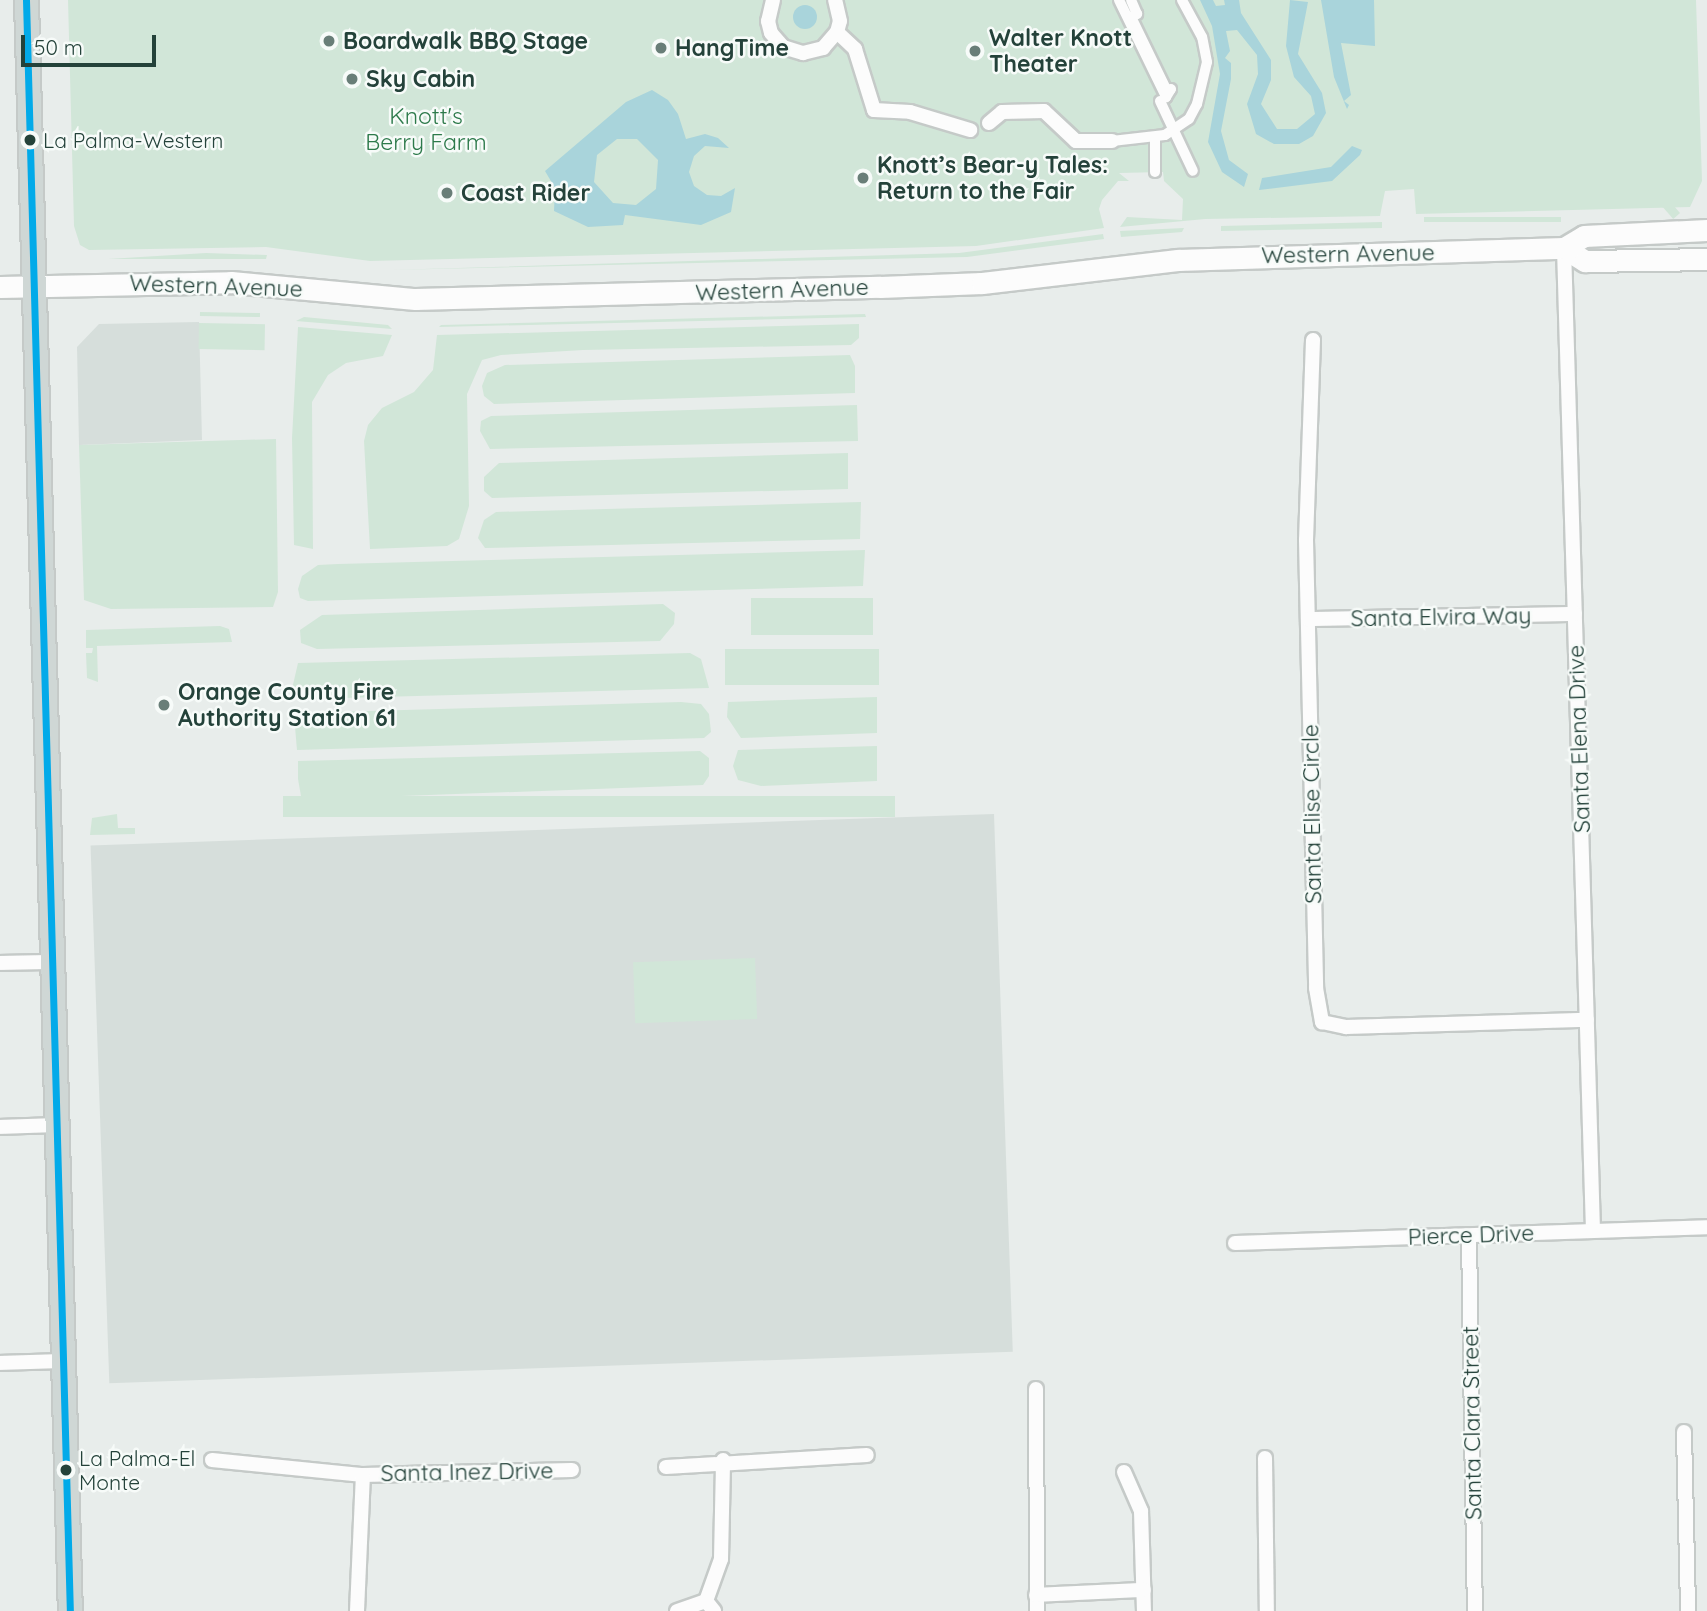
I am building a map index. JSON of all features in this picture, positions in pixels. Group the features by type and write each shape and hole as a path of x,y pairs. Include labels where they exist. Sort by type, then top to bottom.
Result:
{"main road":[{"path":"26,0 70,1611"},
{"name":"Western Avenue","path":"0,287 231,282 433,299 946,285 1178,260 1564,248 1584,236 1707,230"},
{"name":"Western Avenue","path":"1564,248 1585,261 1707,259"}],"street":[{"path":"773,0 768,21 783,47 813,52 837,32 840,21 835,0"},
{"path":"1119,0 1166,97 1171,89 1167,91 1136,27 1131,0"},
{"path":"989,124 1002,112 1044,111 1076,141 1155,139 1173,131 1193,111 1207,62 1202,37 1182,0"},
{"path":"837,32 855,49 874,110 910,112 970,130"},
{"path":"1160,101 1193,171"},
{"path":"1155,139 1155,172"},
{"name":"Santa Elena Drive","path":"1564,248 1593,1230"},
{"name":"Santa Elise Circle","path":"1313,340 1308,619 1316,988 1322,1022 1346,1027 1587,1020"},
{"name":"Santa Elvira Way","path":"1308,619 1575,614"},
{"path":"0,963 52,962"},
{"path":"0,1127 57,1125"},
{"name":"Pierce Drive","path":"1235,1243 1707,1227"},
{"name":"Santa Clara Street","path":"1469,1236 1475,1611"},
{"path":"0,1363 63,1361"},
{"path":"1036,1389 1037,1611"},
{"path":"1684,1432 1688,1611"},
{"path":"666,1467 723,1460 867,1455"},
{"path":"1265,1458 1268,1611"},
{"name":"Santa Inez Drive","path":"212,1460 363,1475 572,1470"},
{"path":"677,1611 710,1606 721,1559 723,1460"},
{"path":"1124,1472 1141,1511 1144,1611"},
{"name":"Santa Inez Drive","path":"357,1611 363,1475"},
{"path":"1037,1595 1144,1590"}],"shaded area":[{"path":"199,322 202,440 79,445 77,347 99,324"},
{"path":"994,814 1013,1352 109,1383 91,846"}],"green space":[{"name":"Knott's Berry Farm","path":"68,0 1696,0 1702,181 1690,207 1416,214 1414,189 1385,191 1380,216 1205,219 1120,227 1127,217 1182,220 1183,199 1164,181 1163,172 1119,173 1129,181 1118,181 1102,200 1099,209 1104,228 976,246 370,261 266,247 89,250 80,245 74,226"},
{"path":"1623,147 1680,213 1673,219 1616,153"},
{"path":"1424,217 1561,217 1561,222 1424,222"},
{"path":"1382,222 1382,228 1221,231 1221,226"},
{"path":"1184,228 1182,232 1121,237 1120,231"},
{"path":"1103,234 1104,239 967,257 389,270 959,253"},
{"path":"206,253 267,255 266,259 108,259"},
{"path":"200,312 260,313 260,317 200,316"},
{"path":"865,314 866,317 439,327 441,325"},
{"path":"304,317 388,325 392,329 296,321"},
{"path":"199,323 265,324 265,350 199,349"},
{"path":"859,324 859,338 851,345 583,350 501,355 482,360 467,394 469,506 459,539 447,546 370,549 364,441 368,425 382,408 414,392 433,370 437,335"},
{"path":"298,327 392,335 383,356 346,363 328,375 312,402 313,549 294,545 292,438"},
{"path":"850,355 855,366 855,393 494,404 484,396 482,386 487,373 505,365"},
{"path":"857,405 858,441 490,449 480,431 481,421 491,416"},
{"path":"276,439 278,592 273,607 111,609 84,600 79,445"},
{"path":"848,453 848,489 492,498 484,491 484,477 499,463"},
{"path":"861,502 860,539 485,548 478,538 484,520 496,512"},
{"path":"865,550 863,586 308,601 300,598 298,589 302,576 318,565"},
{"path":"751,598 873,598 873,635 751,635"},
{"path":"663,604 675,613 674,624 660,641 317,649 301,643 300,630 322,615"},
{"path":"220,626 229,629 232,642 97,646 98,682 87,678 86,653 92,653 93,648 86,648 86,630"},
{"path":"725,649 879,649 879,685 725,685"},
{"path":"690,653 701,659 709,688 305,699 297,699 292,689 298,663"},
{"path":"877,697 877,733 741,738 727,717 728,702"},
{"path":"681,702 701,704 709,714 711,732 704,738 297,750 295,727 298,713"},
{"path":"877,746 877,781 761,786 738,780 733,766 738,750"},
{"path":"700,751 709,758 709,776 703,785 320,799 301,796 298,779 298,761"},
{"path":"283,796 895,796 895,817 283,817"},
{"path":"117,814 118,828 135,828 135,834 90,835 92,818"},
{"path":"755,958 757,1019 635,1023 633,962"}],"water":[{"path":"1200,0 1213,0 1216,6 1225,5 1224,0 1239,0 1241,13 1271,60 1271,80 1261,104 1277,129 1297,129 1315,114 1311,96 1294,77 1286,46 1290,0 1308,2 1298,54 1322,93 1326,113 1313,136 1299,144 1274,144 1256,134 1247,104 1258,74 1257,55 1237,30 1226,31 1230,51 1225,58 1231,63 1231,79 1221,131 1229,160 1248,174 1244,187 1222,172 1208,142 1220,74 1212,26"},
{"path":"1321,0 1374,0 1375,46 1341,43 1351,95 1344,101 1349,105 1347,109 1334,77"},
{"path":"800,5 810,5 817,12 817,22 810,29 800,29 793,22 793,12"},
{"path":"652,90 668,100 678,114 686,139 705,134 718,138 729,148 705,146 694,156 689,172 694,186 707,195 721,196 735,188 731,212 701,225 625,215 623,225 588,227 554,211 555,188 545,171 626,102","holes":["617,139 637,139 658,160 656,189 636,205 613,203 594,182 597,155"]},
{"path":"1352,146 1362,150 1360,155 1332,181 1259,190 1262,178 1331,167"}],"transit line":[{"path":"26,0 70,1611"}],"place":[{"name":"Boardwalk BBQ Stage","path":"329,41"},
{"name":"HangTime","path":"661,48"},
{"name":"Walter Knott Theater","path":"975,51"},
{"name":"Sky Cabin","path":"352,79"},
{"name":"La Palma-Western","path":"30,140"},
{"name":"Knott’s Bear-y Tales: Return to the Fair","path":"863,178"},
{"name":"Coast Rider","path":"447,193"},
{"name":"Orange County Fire Authority Station 61","path":"164,705"},
{"name":"La Palma-El Monte","path":"66,1470"}]}
